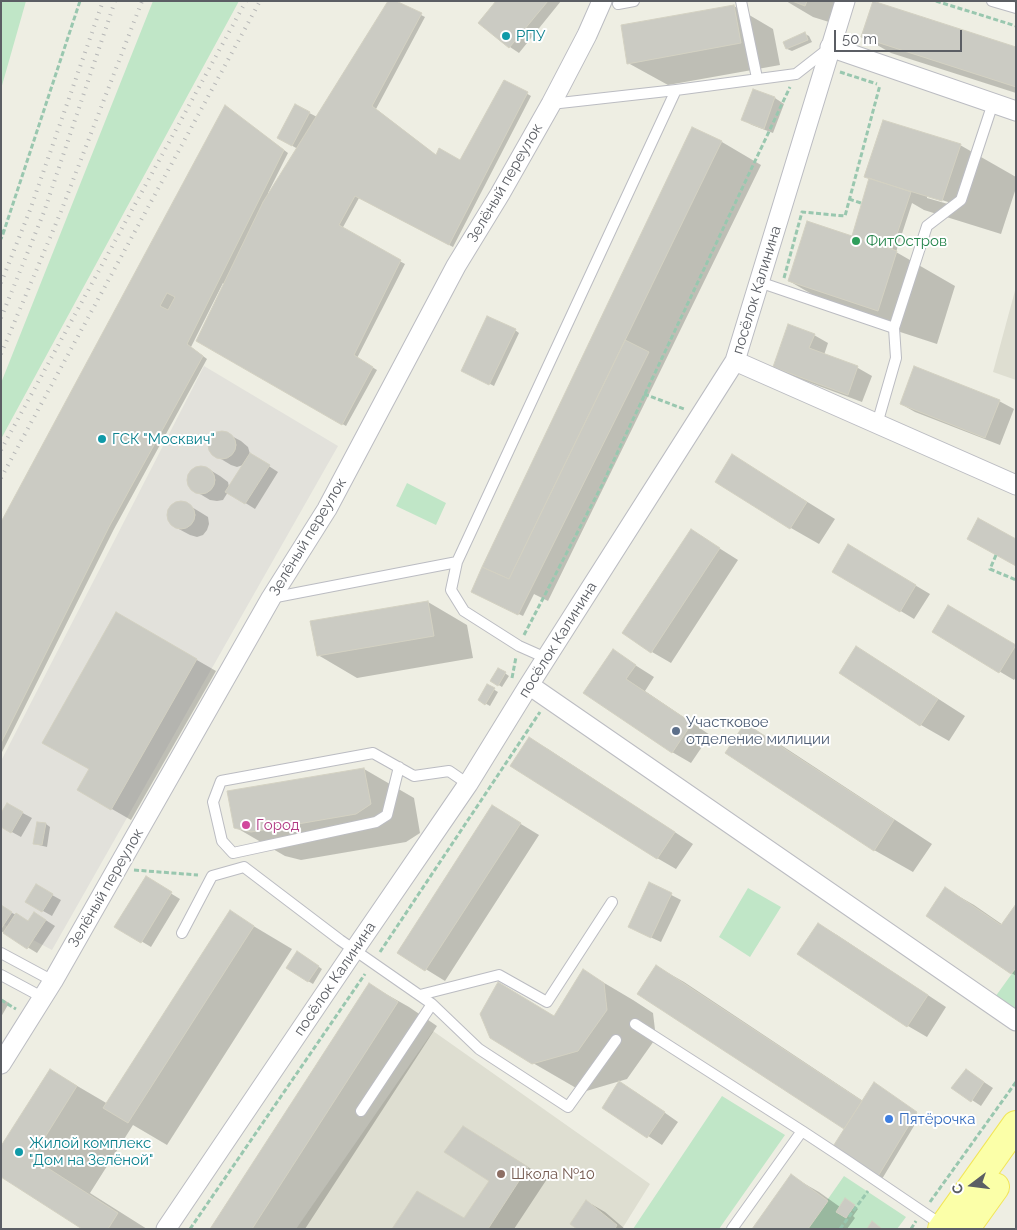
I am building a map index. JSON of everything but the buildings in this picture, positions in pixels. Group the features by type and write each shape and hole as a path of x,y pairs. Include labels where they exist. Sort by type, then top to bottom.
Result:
{"main road":[{"path":"943,1224 1016,1125"},
{"path":"943,1224 1016,1156"}],"street":[{"name":"посёлок Калинина","path":"166,1229 468,784 735,361 845,1"},
{"name":"Зелёный переулок","path":"1,1064 53,981 272,598 327,509 456,266 500,194 551,104 587,35 610,3"},
{"path":"830,47 1016,111"},
{"path":"735,361 1016,485"},
{"path":"529,685 1016,1021"}],"lane":[{"path":"610,3 634,1"},
{"path":"741,1 757,78"},
{"path":"992,1 1016,8"},
{"path":"551,104 796,74 830,47"},
{"path":"546,658 519,646 464,611 451,590 457,562 676,90"},
{"path":"877,424 896,358 894,328 927,226 961,200 993,103"},
{"path":"759,282 894,328"},
{"path":"272,598 457,562"},
{"path":"399,767 387,815 376,822 233,853 222,841 213,802 221,781 373,753 399,767 414,776 449,771 468,784"},
{"path":"182,933 212,876 244,867 340,940 432,1004 479,1049 568,1107 616,1040"},
{"path":"420,995 499,975 547,1002 612,902"},
{"path":"1,953 53,981"},
{"path":"3,980 42,998"},
{"path":"361,1111 432,1004"},
{"path":"636,1024 943,1224"},
{"path":"732,1229 802,1131"}],"path":[{"path":"1,239 80,1"},
{"path":"936,1 1016,26"},
{"path":"507,685 512,677 519,646 602,485 796,74"},
{"path":"780,289 802,212 845,216 880,85"},
{"path":"849,200 861,203"},
{"path":"644,394 700,415"},
{"path":"996,556 990,569 1016,580"},
{"path":"117,869 212,876"},
{"path":"911,1229 943,1224 1016,1082"},
{"path":"840,1229 876,1180"}],"shaded area":[{"path":"1016,287 1016,380 993,372"},
{"path":"204,366 338,446 52,950 1,923 1,761"},
{"path":"433,1031 650,1184 622,1229 296,1229"}],"green space":[{"path":"1,1 26,1 1,89"},
{"path":"153,1 239,1 1,439 1,383"},
{"path":"407,483 446,503 436,525 396,506"},
{"path":"748,888 781,907 750,957 719,937"},
{"path":"1016,968 1016,1021 990,1004"},
{"path":"722,1096 785,1135 719,1229 633,1229"},
{"path":"844,1176 906,1217 897,1229 807,1229"}],"railway":[{"path":"1,283 30,210 103,1"},
{"path":"1,318 44,212 115,1"},
{"path":"1,354 60,214 142,1"},
{"path":"1,450 246,1"},
{"path":"1,478 260,1"}],"place":[{"name":"РПУ","path":"506,36"},
{"name":"ФитОстров","path":"856,241"},
{"name":"ГСК \"Москвич\"","path":"102,439"},
{"name":"Участковое отделение милиции","path":"676,731"},
{"name":"Город","path":"246,825"},
{"name":"Пятёрочка","path":"889,1119"},
{"name":"Жилой комплекс \"Дом на Зелёной\"","path":"19,1152"},
{"name":"Школа №10","path":"501,1174"}]}
